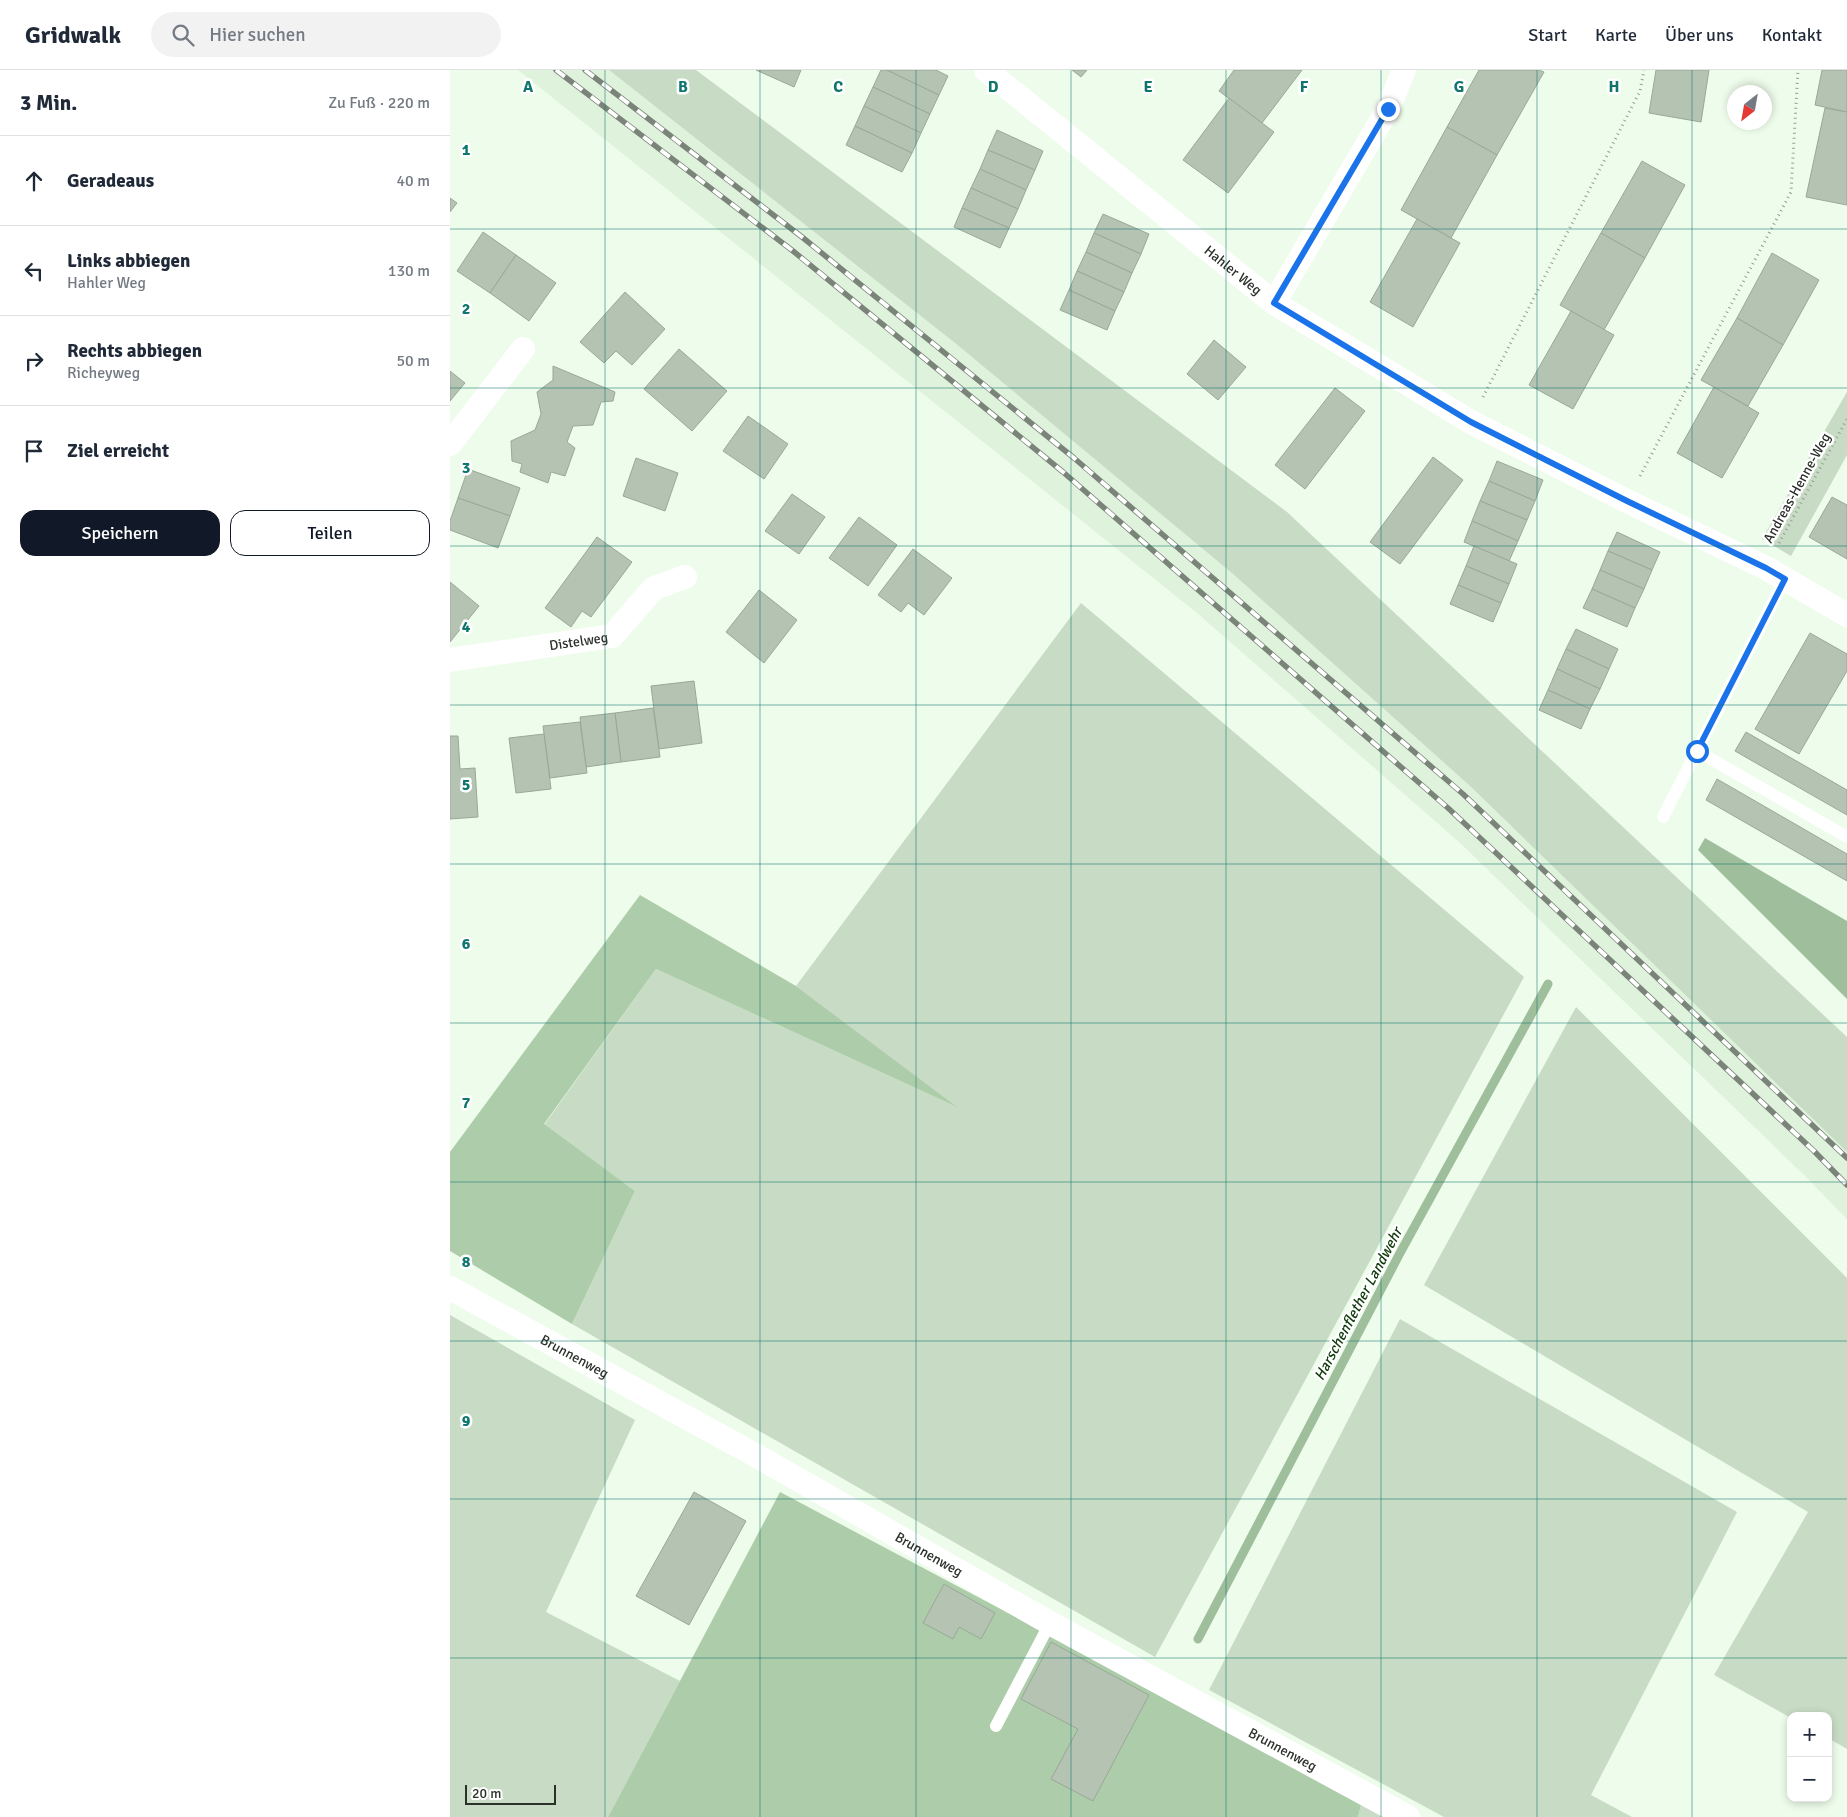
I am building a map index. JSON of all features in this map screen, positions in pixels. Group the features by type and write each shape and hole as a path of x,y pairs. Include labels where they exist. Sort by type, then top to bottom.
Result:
{"street":[{"name":"Hahler Weg","path":"986,70 1274,303 1471,422 1775,573 1847,615"},
{"path":"1274,303 1388,109 1404,70"},
{"path":"450,444 523,349"},
{"name":"Distelweg","path":"450,660 612,636 654,588 685,577"},
{"name":"Brunnenweg","path":"450,1288 757,1456 1050,1623 1408,1817"}],"lane":[{"path":"1663,817 1697,751 1775,573"},
{"path":"1697,751 1847,837"},
{"path":"996,1726 1050,1623"}],"path":[{"path":"1471,422 1640,91 1644,70"},
{"path":"1627,501 1791,192 1798,70"},
{"name":"Andreas-Henne-Weg","path":"1775,573 1847,419"}],"shaded area":[{"path":"518,70 609,70 955,343 1233,574 1470,786 1847,1152 1847,1219 1804,1175 1459,842 1197,613"},
{"path":"609,70 696,70 1287,512 1847,1037 1847,1152 1470,786 1233,574 955,343"},
{"path":"1847,392 1847,455 1791,556 1762,539"},
{"path":"1081,603 1524,977 1155,1657 572,1324 635,1191 544,1125 656,969 955,1106 796,986"},
{"path":"1705,838 1847,921 1847,999 1698,850"},
{"path":"640,895 796,986 957,1107 656,969 544,1124 635,1191 572,1324 450,1251 450,1152"},
{"path":"1576,1007 1847,1278 1847,1749 1832,1740 1832,1712 1787,1712 1787,1716 1714,1675 1808,1512 1424,1285"},
{"path":"450,1315 635,1420 546,1612 680,1681 608,1817 450,1817"},
{"path":"1400,1319 1737,1512 1591,1795 1632,1817 1444,1817 1209,1690"},
{"path":"780,1492 1362,1801 1358,1817 608,1817"},
{"path":"1362,1801 1389,1817 1358,1817"}],"building":[{"path":"756,70 801,70 794,87"},
{"path":"881,70 887,70 939,95 930,114 873,87"},
{"path":"887,70 936,70 948,76 939,95"},
{"path":"1072,70 1087,70 1081,77"},
{"path":"1234,70 1302,70 1262,123 1219,91"},
{"path":"1479,70 1539,70 1544,72 1497,155 1447,127"},
{"path":"1656,70 1709,70 1701,122 1649,113"},
{"path":"1822,70 1847,70 1847,112 1815,105"},
{"path":"873,87 930,114 921,133 864,106"},
{"path":"1229,98 1274,132 1228,193 1183,160"},
{"path":"864,106 921,133 912,153 855,126"},
{"path":"1825,108 1847,112 1847,205 1806,197"},
{"path":"855,126 912,153 902,172 846,145"},
{"path":"1447,127 1497,155 1451,238 1401,210"},
{"path":"997,130 1043,151 1035,170 988,150"},
{"path":"988,150 1035,170 1026,190 980,169"},
{"path":"1642,161 1685,185 1645,258 1601,233"},
{"path":"980,169 1026,190 1018,209 971,188"},
{"path":"971,188 1018,209 1009,228 962,208"},
{"path":"450,198 457,203 450,212"},
{"path":"962,208 1009,228 1000,248 954,227"},
{"path":"1103,214 1149,234 1141,254 1094,233"},
{"path":"1417,219 1460,243 1413,327 1370,302"},
{"path":"483,232 516,255 490,293 457,271"},
{"path":"1094,233 1141,254 1132,273 1086,252"},
{"path":"1601,233 1645,258 1604,330 1560,305"},
{"path":"1086,252 1132,273 1124,292 1077,271"},
{"path":"1772,253 1819,280 1783,345 1737,318"},
{"path":"516,255 556,283 529,321 490,293"},
{"path":"1077,271 1124,292 1115,311 1069,290"},
{"path":"1069,290 1115,311 1107,330 1060,310"},
{"path":"625,292 665,329 632,365 616,351 604,363 580,342"},
{"path":"1571,311 1614,335 1573,409 1529,385"},
{"path":"1737,318 1783,345 1748,406 1701,380"},
{"path":"1214,340 1246,367 1218,400 1187,374"},
{"path":"679,349 727,391 692,431 644,389"},
{"path":"553,366 615,392 613,401 601,402 593,425 573,426 567,442 575,448 565,476 551,472 548,483 520,472 522,464 512,461 511,441 535,430 541,414 537,392 553,380"},
{"path":"450,371 465,383 450,401"},
{"path":"1714,387 1759,413 1722,478 1677,453"},
{"path":"1335,388 1365,411 1305,489 1275,465"},
{"path":"748,416 788,444 764,479 723,451"},
{"path":"1433,457 1463,480 1400,564 1370,542"},
{"path":"636,458 678,473 665,511 623,496"},
{"path":"1497,461 1543,480 1535,501 1489,481"},
{"path":"468,469 520,488 510,516 458,498"},
{"path":"1489,481 1535,501 1527,520 1480,501"},
{"path":"792,494 825,517 799,554 765,531"},
{"path":"1832,497 1847,505 1847,559 1809,537"},
{"path":"458,498 510,516 498,548 450,530 450,521"},
{"path":"1480,501 1527,520 1518,541 1472,521"},
{"path":"859,517 897,545 868,586 829,558"},
{"path":"1472,521 1518,541 1509,561 1464,542"},
{"path":"1617,532 1660,552 1652,570 1608,551"},
{"path":"597,537 632,562 591,617 582,611 571,627 545,608"},
{"path":"1474,546 1517,564 1509,584 1466,566"},
{"path":"913,549 952,578 924,615 908,603 901,612 878,595"},
{"path":"1608,551 1652,570 1644,589 1600,570"},
{"path":"1466,566 1509,584 1501,603 1458,585"},
{"path":"1600,570 1644,589 1635,608 1592,589"},
{"path":"450,582 479,606 450,642"},
{"path":"1458,585 1501,603 1493,622 1450,604"},
{"path":"1592,589 1635,608 1627,627 1583,608"},
{"path":"759,590 797,620 764,663 726,632"},
{"path":"1576,629 1618,649 1609,669 1566,649"},
{"path":"1810,633 1847,654 1847,671 1799,754 1755,729"},
{"path":"1566,649 1609,669 1600,689 1557,669"},
{"path":"1557,669 1600,689 1590,709 1548,690"},
{"path":"694,681 702,743 659,749 651,686"},
{"path":"1548,690 1590,709 1581,729 1539,710"},
{"path":"653,708 660,757 621,762 615,713"},
{"path":"615,713 621,762 586,767 580,717"},
{"path":"580,722 587,773 550,778 543,726"},
{"path":"1746,732 1847,790 1847,815 1735,751"},
{"path":"544,734 551,789 516,793 509,738"},
{"path":"450,736 458,736 460,769 475,768 478,817 450,819"},
{"path":"1717,779 1847,854 1847,881 1706,800"},
{"path":"694,1492 746,1521 689,1625 636,1596"},
{"path":"944,1584 995,1613 981,1639 959,1627 953,1639 923,1623"},
{"path":"1051,1642 1149,1695 1093,1801 1051,1779 1078,1729 1021,1699"}],"waterway":[{"name":"Harschenflether Landwehr","path":"1198,1639 1400,1253 1548,984"}],"railway":[{"path":"556,70 793,251 1063,472 1448,808 1814,1151 1847,1185"},
{"path":"585,70 802,237 1074,458 1463,794 1847,1158"}],"route":[{"path":"1388,109 1274,303 1471,422 1785,579 1697,751"}]}
